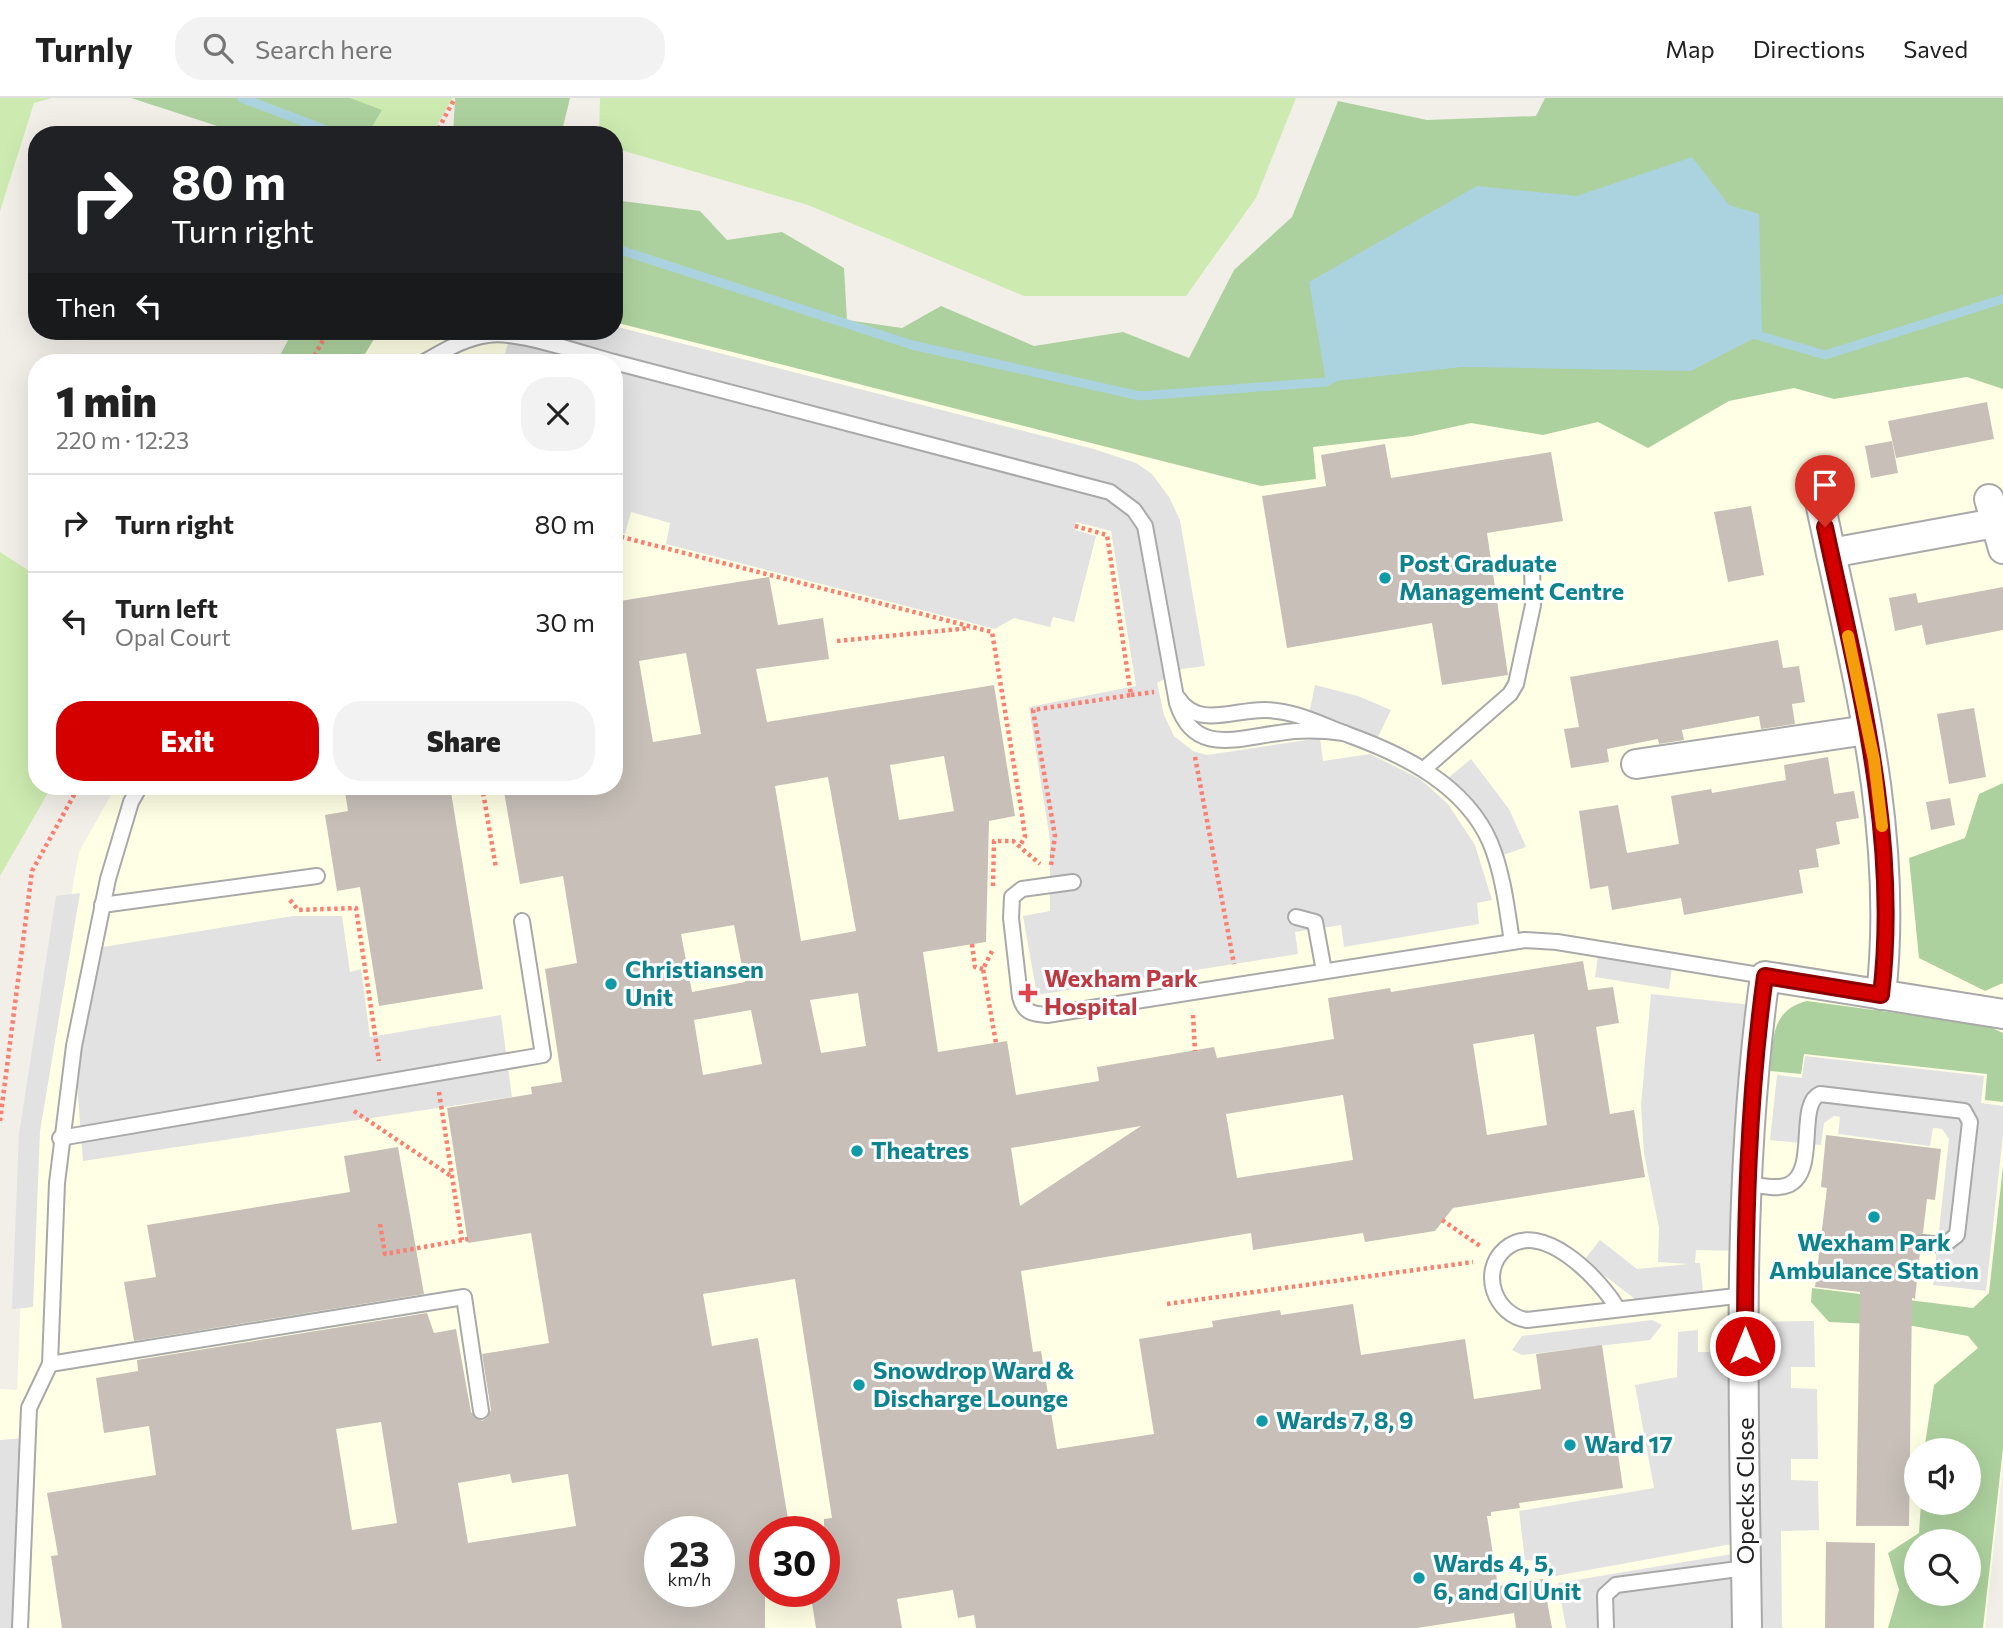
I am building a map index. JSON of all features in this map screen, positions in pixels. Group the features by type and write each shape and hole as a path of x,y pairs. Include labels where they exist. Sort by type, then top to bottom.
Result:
{"street":[{"path":"1820,502 1867,730 1884,847 1888,937 1881,995"},
{"path":"1831,553 1992,511 2003,550"},
{"path":"1636,764 1867,730"},
{"path":"1765,976 2003,1014"},
{"name":"Opecks Close","path":"1747,1628 1745,1294 1755,1050 1765,976"}],"lane":[{"path":"439,354 470,340"},
{"path":"527,340 582,354"},
{"path":"623,364 1110,492 1134,510 1145,526 1175,694 1185,722 1200,736 1211,740 1302,730 1344,733"},
{"path":"1424,769 1510,694 1516,684 1533,605 1532,567"},
{"path":"1175,694 1186,709 1209,716 1259,709 1282,711 1344,733 1424,769 1465,807 1489,840 1504,892 1512,942"},
{"path":"20,1628 29,1408 50,1364 60,1138 74,1046 102,905 135,795"},
{"path":"102,905 317,876"},
{"path":"1073,882 1022,889 1012,897 1011,918 1020,997 1023,1007 1029,1013 1047,1015 1512,942 1557,942 1765,976"},
{"path":"1296,917 1315,922 1324,971"},
{"path":"60,1138 543,1055 522,921"},
{"path":"1749,1184 1782,1186 1790,1184 1799,1175 1811,1104 1817,1095 1964,1111 1970,1122 1956,1235 1944,1245 1922,1243"},
{"path":"1617,1308 1593,1274 1550,1246 1527,1240 1517,1242 1502,1250 1498,1258 1494,1270 1494,1293 1502,1307 1513,1316 1527,1320 1745,1294"},
{"path":"50,1364 464,1297 481,1411"},
{"path":"1606,1628 1605,1595 1616,1585 1746,1568"}],"path":[{"path":"440,126 456,98"},
{"path":"993,896 994,841 1013,841 1048,870 1051,867 1055,836 1033,710 1131,695 1107,535 1075,527"},
{"path":"623,537 992,632 1025,836 1019,847"},
{"path":"837,641 974,628"},
{"path":"1153,692 1156,702"},
{"path":"1192,756 1196,758 1238,984"},
{"path":"0,1121 32,871 74,795"},
{"path":"484,795 496,868"},
{"path":"285,880 292,906 298,910 356,908 382,1083"},
{"path":"992,938 992,951 983,969 996,1042"},
{"path":"972,944 975,967 983,969"},
{"path":"1195,1051 1190,1016 1203,1013"},
{"path":"380,1224 385,1254 465,1240 452,1177 437,1073"},
{"path":"349,1088 353,1110 452,1177"},
{"path":"1442,1220 1498,1258"},
{"path":"1167,1304 1498,1258"}],"shaded area":[{"name":"Wexham Park Hospital","path":"623,291 1236,446 2003,356 2003,1464 1985,1628 0,1628 0,1389 17,1390 28,1134 79,852 111,795 623,795 623,354 359,354 367,340 623,340"},
{"path":"623,328 1094,449 1136,463 1152,474 1169,497 1180,520 1205,666 1182,669 1157,683 1164,715 1174,736 1193,751 1207,755 1320,738 1323,761 1370,754 1420,779 1448,804 1475,845 1492,900 1477,903 1479,924 1344,947 1341,925 1295,932 1298,954 1037,995 1023,916 1050,911 1050,840 1029,707 1136,686 1111,531 1076,522 1075,530 1096,536 1074,622 1053,617 1050,627 1014,618 995,629 666,544 670,523 631,512 623,533 623,354 505,354 509,340 623,340"},
{"path":"1315,685 1358,696 1391,710 1374,745 1308,719"},
{"path":"1471,759 1509,809 1526,847 1495,858 1489,840 1442,783"},
{"path":"80,893 40,1131 33,1307 12,1309 19,1134 56,896"},
{"path":"293,916 342,916 350,972 361,969 370,1037 501,1015 512,1097 83,1161 76,1071 103,947"},
{"path":"1599,949 1673,961 1669,989 1595,977"},
{"path":"1651,994 1761,1006 1746,1251 1696,1250 1695,1263 1700,1263 1703,1291 1635,1299 1584,1260 1600,1240 1637,1269 1689,1264 1658,1262 1659,1228 1644,1154 1641,1105"},
{"path":"1805,1056 1984,1076 1981,1103 2003,1106 2003,1135 1986,1291 1933,1285 1949,1139 1942,1129 1933,1128 1930,1146 1838,1134 1840,1117 1834,1116 1824,1123 1821,1145 1770,1140 1777,1075 1802,1078"},
{"path":"1652,1320 1662,1325 1650,1340 1522,1355 1512,1350 1522,1336"},
{"path":"1814,1321 1815,1367 1791,1367 1791,1388 1817,1389 1818,1459 1791,1459 1791,1480 1818,1481 1819,1530 1781,1531 1782,1628 1747,1628 1745,1322"},
{"path":"1698,1330 1698,1352 1728,1352 1732,1544 1555,1576 1550,1562 1525,1560 1519,1511 1654,1488 1635,1385 1677,1377 1678,1332"},
{"path":"23,1438 15,1628 0,1628 0,1440"},
{"path":"1732,1554 1734,1628 1566,1628 1558,1583"}],"green space":[{"path":"0,98 52,98 34,103 0,211"},
{"path":"131,98 350,98 382,110 372,126 217,126"},
{"path":"185,98 453,98 436,126 274,126"},
{"path":"455,98 570,98 563,126 453,126"},
{"path":"600,98 1296,98 1256,198 1186,296 1024,296 808,205 623,151 623,126 599,126"},
{"path":"1545,98 2003,98 2003,389 1967,377 1834,399 1794,388 1729,401 1648,448 1598,422 1543,435 1471,423 1412,436 1313,447 1316,479 1261,486 623,324 623,201 700,211 727,240 782,232 844,268 847,320 902,328 941,306 1034,346 1123,332 1189,358 1234,270 1292,217 1338,101 1427,120 1536,116"},
{"path":"288,340 373,340 365,354 281,354"},
{"path":"0,552 28,570 28,795 47,795 0,876"},
{"path":"2003,783 2003,983 1985,991 1919,958 1909,858 1965,838 1979,794"},
{"path":"1807,1001 1986,1025 2003,1033 2003,1102 1985,1100 1987,1074 1804,1054 1801,1074 1770,1071 1774,1037 1780,1019 1795,1005"},
{"path":"2003,1166 2003,1448 1983,1628 1888,1628 1899,1590 1888,1553 1904,1543 1904,1606 1981,1606 1981,1529 1919,1529 1920,1515 1981,1515 1981,1438 1926,1438 1934,1385 1978,1348 1968,1336 1913,1326 1829,1322 1811,1302 1812,1288 1973,1308 1989,1293"}],"water":[{"path":"1692,157 1729,205 1759,214 1762,334 1691,371 1462,367 1326,382 1309,282 1477,186 1577,196"}],"building":[{"path":"1987,402 1994,439 1896,458 1888,421"},
{"path":"1892,441 1898,473 1871,478 1865,446"},
{"name":"Post Graduate Management Centre","path":"1385,444 1391,478 1551,452 1563,521 1487,533 1508,675 1442,685 1432,623 1287,648 1262,496 1326,486 1321,455"},
{"path":"1751,506 1764,575 1728,582 1714,512"},
{"path":"769,577 778,625 823,618 829,659 756,669 767,722 994,685 1015,816 989,821 986,942 923,952 938,1052 1007,1041 1016,1095 1099,1081 1097,1067 1214,1047 1217,1058 1334,1039 1328,998 1390,988 1391,992 1583,961 1588,990 1613,987 1619,1023 1596,1027 1610,1114 1634,1110 1645,1177 1453,1208 1435,1231 1365,1242 1363,1233 1253,1250 1251,1233 1021,1271 1033,1352 1041,1351 1057,1449 1154,1434 1139,1339 1213,1327 1212,1321 1280,1310 1281,1315 1353,1304 1361,1355 1465,1339 1474,1399 1541,1389 1536,1354 1602,1345 1623,1488 1519,1503 1520,1508 1491,1512 1491,1516 1487,1516 1498,1586 1543,1579 1552,1628 1516,1628 1514,1613 1417,1628 976,1628 974,1615 958,1618 953,1590 897,1599 902,1628 816,1628 813,1607 840,1607 840,1516 832,1516 795,1279 703,1294 712,1346 758,1338 788,1516 749,1516 749,1607 765,1607 765,1628 62,1628 51,1556 58,1555 47,1493 156,1475 149,1426 104,1433 96,1378 138,1371 137,1360 427,1313 434,1333 456,1329 471,1412 482,1421 491,1410 482,1354 549,1343 531,1233 468,1243 447,1108 532,1094 531,1087 562,1082 545,969 577,963 563,876 520,884 505,795 623,795 623,601","holes":["686,653 701,734 653,742 639,661","944,756 954,811 899,820 890,765","828,777 856,931 801,941 775,786","734,925 745,982 692,992 681,934","858,993 866,1046 821,1053 810,1000","751,1010 762,1064 703,1075 694,1020","1534,1034 1547,1125 1487,1135 1473,1044","1343,1095 1353,1160 1237,1178 1226,1114","1141,1126 1020,1206 1011,1148","381,1422 397,1523 352,1530 336,1429","510,1474 512,1483 568,1474 576,1526 468,1543 458,1483"]},
{"path":"2003,587 2003,630 1926,645 1922,625 1895,631 1889,598 1916,593 1918,603"},
{"path":"1778,640 1783,668 1799,666 1805,702 1792,704 1795,724 1761,729 1759,716 1682,730 1684,740 1659,744 1658,739 1607,749 1609,762 1571,768 1564,729 1579,727 1570,677"},
{"path":"1974,708 1986,777 1949,784 1937,714"},
{"path":"1828,757 1834,794 1854,791 1859,818 1836,822 1840,844 1816,849 1819,867 1799,870 1803,893 1684,915 1681,898 1612,910 1608,886 1590,889 1579,811 1618,805 1627,853 1679,844 1671,796 1711,789 1712,793 1786,780 1784,765"},
{"path":"345,795 451,795 483,989 379,1006 360,887 337,891 325,815 348,811"},
{"path":"1950,798 1955,825 1931,830 1926,802"},
{"path":"1826,1135 1941,1149 1935,1200 1927,1199 1923,1233 1915,1237 1912,1243 1920,1252 1915,1299 1912,1298 1910,1438 1904,1438 1904,1515 1909,1515 1909,1526 1856,1526 1860,1292 1815,1287 1827,1188 1821,1187"},
{"path":"398,1147 424,1294 134,1341 124,1282 156,1277 147,1225 350,1192 344,1156"},
{"path":"1826,1542 1875,1543 1874,1628 1825,1628"}],"waterway":[{"path":"242,98 315,126"},
{"path":"623,251 912,345 1140,396 1326,382 1335,377"},
{"path":"1750,333 1825,355 2003,299"}],"slow traffic":[{"path":"1848,636 1874,760 1882,826"}],"place":[{"name":"Post Graduate Management Centre","path":"1385,578"},
{"name":"Christiansen Unit","path":"611,984"},
{"name":"Wexham Park Hospital","path":"1028,993"},
{"name":"Theatres","path":"857,1151"},
{"name":"Wexham Park Ambulance Station","path":"1874,1217"},
{"name":"Snowdrop Ward & Discharge Lounge","path":"859,1385"},
{"name":"Wards 7, 8, 9","path":"1262,1421"},
{"name":"Ward 17","path":"1570,1445"},
{"name":"Wards 4, 5, 6, and GI Unit","path":"1419,1578"}],"route":[{"path":"1745,1346 1750,1136 1755,1050 1765,976 1881,995 1888,937 1884,847 1874,760 1825,527"}]}
